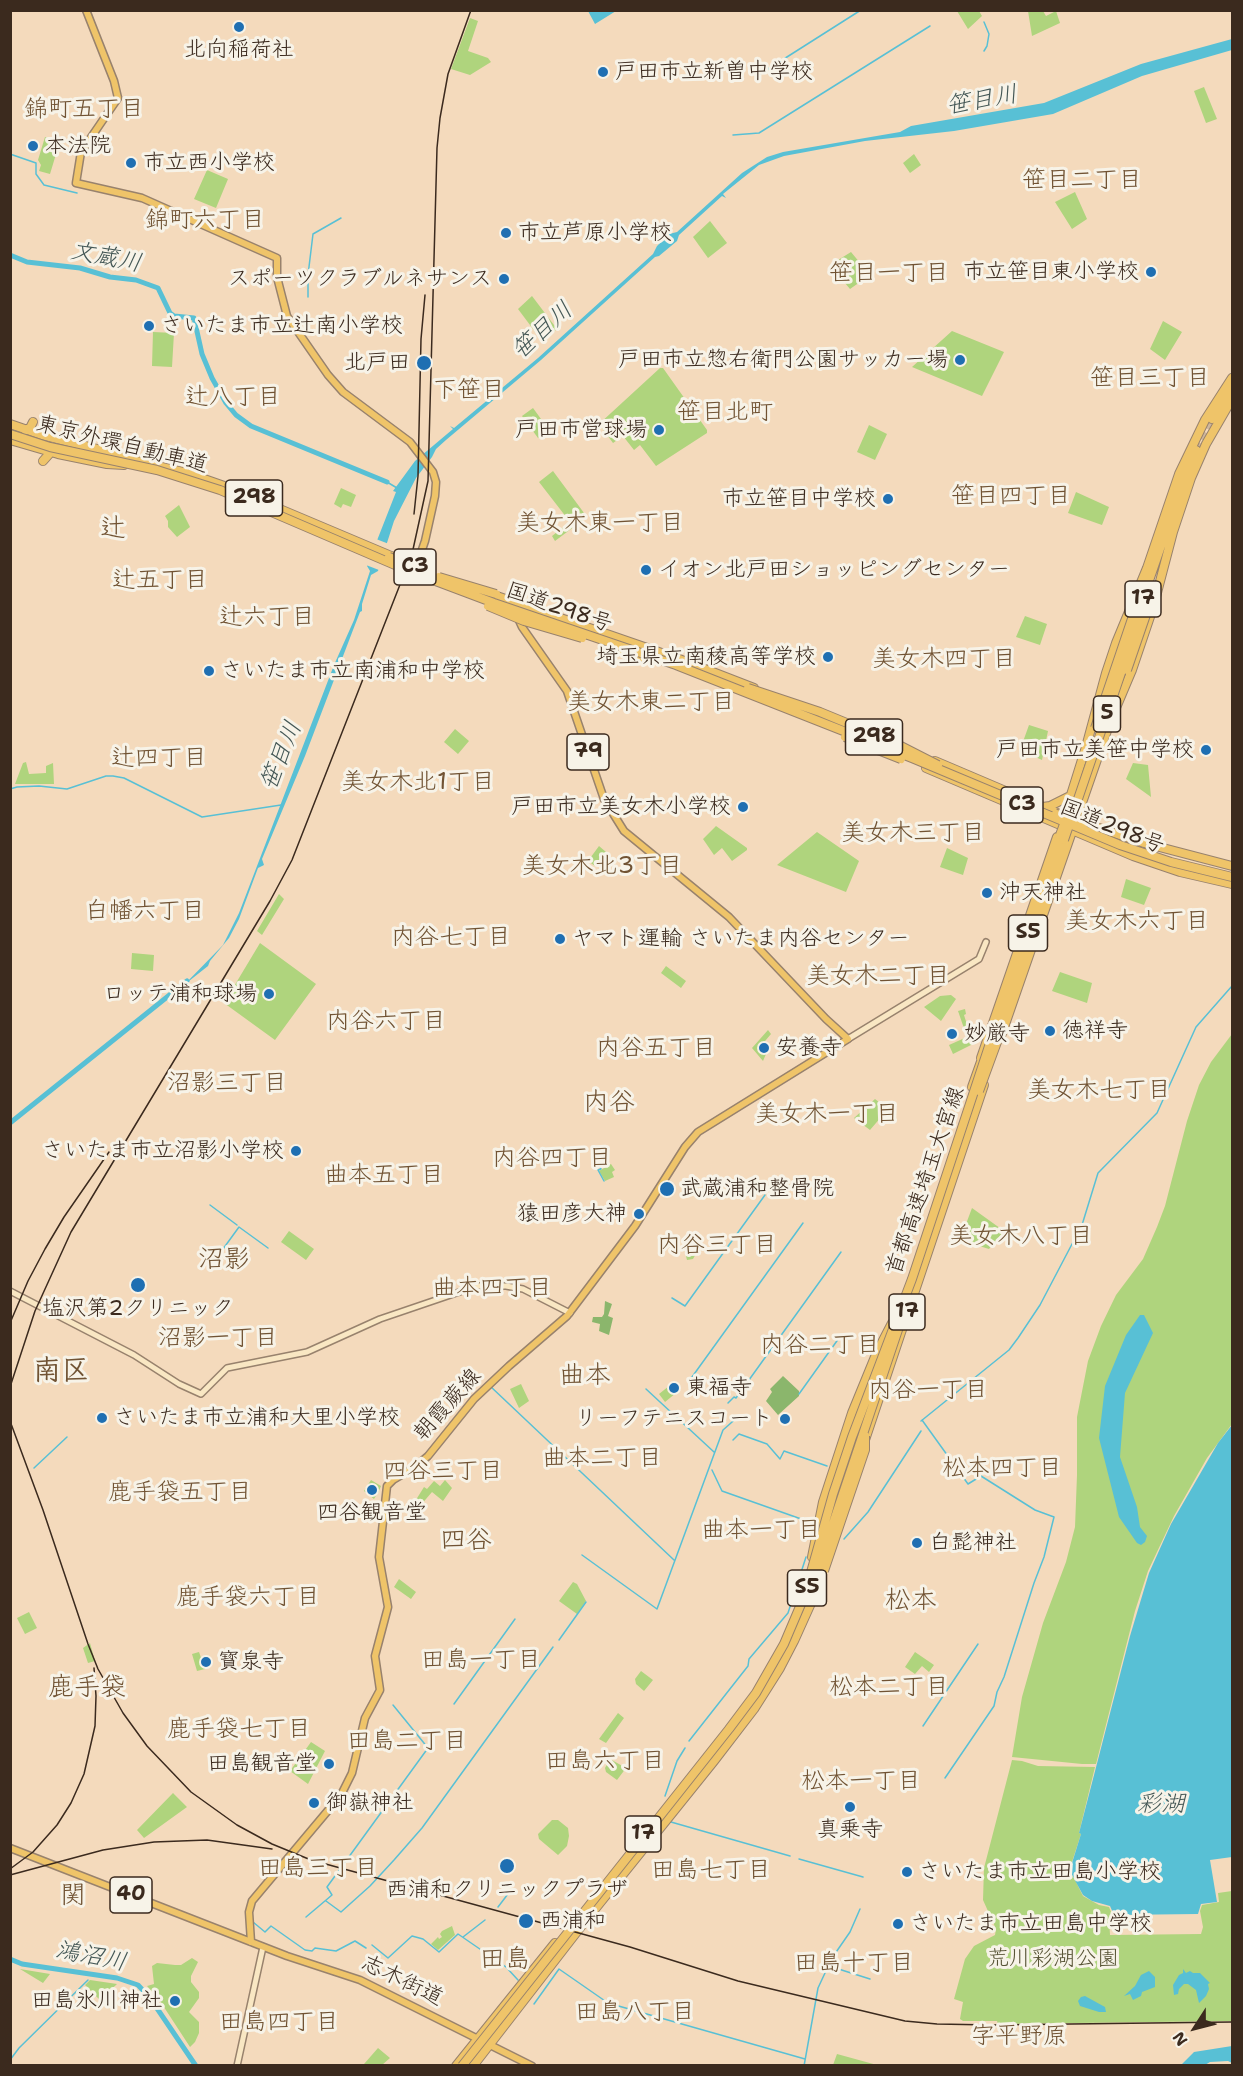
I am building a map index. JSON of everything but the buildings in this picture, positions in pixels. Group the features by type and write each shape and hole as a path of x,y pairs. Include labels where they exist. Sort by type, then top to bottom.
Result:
{"highway":[{"path":"1213,419 1232,385"},
{"name":"5","path":"1063,838 1184,473 1201,435 1232,385"},
{"name":"5","path":"1063,838 1197,455 1232,385"},
{"name":"17","path":"586,1913 717,1758 754,1708 780,1668 812,1600 990,1069 1068,823 1071,794 1086,747 1099,692 1187,453 1205,420 1232,385"},
{"name":"17","path":"473,2066 745,1704 768,1669 789,1628 805,1584 823,1502 852,1413 893,1322 979,1065 1068,823 1132,670 1153,608 1161,574 1191,478 1206,444 1233,399"},
{"path":"25,430 30,428 33,422"},
{"path":"10,424 132,463"},
{"name":"東京外環自動車道","path":"10,430 191,476 439,577 668,657 1102,839 1233,880"},
{"name":"東京外環自動車道","path":"10,434 50,447 157,470 199,483 494,603 747,690 1095,832 1173,858 1233,869"},
{"path":"10,440 51,452 107,464 132,463"},
{"name":"17","path":"1074,808 1120,673 1197,450 1186,474 1143,600 1113,696 1086,747"},
{"path":"43,461 51,452"},
{"name":"国道298号","path":"107,457 175,469 230,488 413,571 517,613 658,661 757,698 1068,823"},
{"path":"1095,728 1169,518"},
{"path":"1063,838 1158,574 1168,537"},
{"path":"413,571 524,621 658,661"},
{"name":"国道298号","path":"413,571 517,603 679,658 1041,807 1068,823"},
{"path":"1113,696 1135,651 1161,574"},
{"path":"439,577 599,628 679,658"},
{"path":"1116,657 1143,600"},
{"path":"1063,838 1059,826 1078,822 1074,808 1095,728 1133,602"},
{"path":"1110,722 1118,695 1120,673"},
{"path":"747,690 809,708 893,742 1140,857 1196,874 1233,880"},
{"path":"747,690 863,745 938,771 1068,823 1233,869"},
{"path":"1041,807 1050,807 1065,800 1071,794"},
{"path":"1063,838 1072,832 1064,815 1074,808"},
{"name":"17","path":"979,1065 995,1034 1063,838"},
{"name":"17","path":"990,1069 996,1034 1063,838"},
{"name":"首都高速埼玉大宮線","path":"460,2066 722,1739 766,1676 784,1644 804,1597 833,1494 912,1280 1063,838"},
{"name":"首都高速埼玉大宮線","path":"468,2066 695,1779 759,1695 783,1654 801,1616 866,1429 975,1095"},
{"name":"17","path":"823,1502 828,1498 871,1377 884,1351"},
{"name":"S5","path":"812,1600 818,1592 865,1450 866,1429"},
{"name":"17","path":"460,2066 478,2039 580,1921"},
{"name":"17","path":"490,2034 580,1921"},
{"path":"460,2066 476,2051 468,2066"}],"main road":[{"path":"86,10 114,81 118,98 81,152 76,183 142,198 278,258 277,277 287,316 328,375 343,392 410,442 434,477 436,489 429,523 413,571"},
{"name":"79","path":"517,603 520,625 567,691 604,800 624,831 729,917 848,1039"},
{"path":"848,1039 979,959 986,942"},
{"name":"朝霞蕨線","path":"251,1942 249,1910 252,1901 341,1795 352,1773 367,1713 380,1690 375,1656 388,1607 379,1557 387,1486 428,1456 474,1399 570,1313 635,1226 685,1147 698,1132 848,1039"},
{"path":"10,1292 134,1355 179,1384 201,1394 224,1370 231,1366 307,1352 367,1324 477,1286 506,1286 523,1289 570,1313"},
{"name":"40","path":"10,1848 251,1942"},
{"name":"志木街道","path":"251,1942 362,1981 532,2066"},
{"path":"237,2066 263,1947"}],"green space":[{"path":"957,11 979,11 982,16 968,29"},
{"path":"1028,11 1043,11 1046,16 1056,11 1060,23 1032,36"},
{"path":"470,18 478,21 468,51 488,58 491,62 470,75 451,69"},
{"path":"1204,87 1217,119 1206,123 1194,91"},
{"path":"45,137 60,141 50,174 39,171 41,165 38,160"},
{"path":"914,154 921,165 910,173 903,163"},
{"path":"207,170 228,179 216,208 194,199"},
{"path":"1075,192 1087,219 1072,229 1055,202"},
{"path":"710,221 727,243 708,258 693,237"},
{"path":"851,252 870,275 850,289 830,265"},
{"path":"532,296 557,329 549,336 539,337 518,309"},
{"path":"1163,321 1182,332 1165,360 1150,349"},
{"name":"戸田市立惣右衛門公園サッカー場","path":"952,331 1004,352 982,396 912,367"},
{"path":"153,332 174,333 172,367 152,366"},
{"path":"660,368 663,368 707,433 656,466 640,445 634,450 623,436 613,443 599,424"},
{"path":"533,408 549,430 538,438 522,416"},
{"path":"869,425 887,434 875,460 857,452"},
{"path":"553,471 587,517 555,541 552,536 570,522 539,482"},
{"path":"341,488 356,495 351,507 343,504 341,508 334,504"},
{"path":"1076,492 1109,507 1102,525 1068,513"},
{"path":"179,505 190,527 177,537 168,527 165,516"},
{"path":"1025,616 1047,624 1040,645 1016,637"},
{"path":"1029,725 1048,731 1042,760 1020,750"},
{"path":"455,729 469,741 458,754 444,742"},
{"path":"26,762 29,774 46,773 46,766 53,763 54,784 15,784 23,763"},
{"path":"1133,763 1148,765 1151,797 1126,779"},
{"path":"716,826 747,850 732,861 722,848 714,855 703,839"},
{"path":"817,832 859,861 846,892 777,865"},
{"path":"599,846 606,852 595,866 588,861"},
{"path":"947,848 968,858 963,875 940,867"},
{"path":"1126,879 1151,888 1144,905 1121,897"},
{"path":"279,894 284,899 262,935 257,931"},
{"name":"ロッテ浦和球場","path":"260,943 316,984 275,1040 224,1003"},
{"path":"132,953 154,955 153,971 131,969"},
{"path":"666,966 686,981 681,988 661,973"},
{"path":"1060,972 1092,983 1087,1003 1052,991"},
{"path":"951,995 956,999 941,1021 924,1007 940,996"},
{"path":"965,1009 966,1014 964,1015 973,1044 953,1054 949,1045 967,1037 958,1011"},
{"path":"768,1030 771,1034 760,1047 766,1054 763,1061 752,1048"},
{"path":"1232,1034 1232,1424 1207,1458 1174,1516 1148,1571 1135,1611 1096,1764 1012,1757 1022,1697 1043,1623 1066,1562 1075,1527 1077,1417 1088,1361 1116,1295 1143,1259 1157,1227 1199,1085 1211,1062"},
{"path":"875,1099 888,1109 870,1130 854,1118"},
{"path":"611,1164 615,1170 612,1172 614,1177 605,1181 599,1171"},
{"path":"972,1208 1004,1231 989,1249 960,1240"},
{"path":"289,1231 314,1249 306,1260 281,1242"},
{"path":"692,1237 701,1245 693,1259 687,1260 683,1244 690,1241"},
{"path":"605,1301 612,1304 608,1316 613,1318 609,1335 599,1331 600,1324 592,1322 593,1317 602,1317 604,1314"},
{"path":"783,1376 799,1391 799,1396 778,1415 766,1401 772,1392 770,1389"},
{"path":"521,1384 529,1401 519,1408 510,1389"},
{"path":"669,1386 676,1393 665,1402 659,1394"},
{"path":"371,1480 381,1486 378,1493 371,1488 369,1491 377,1494 374,1499 364,1491"},
{"path":"445,1480 452,1488 443,1501 432,1492 420,1506 414,1503 424,1487 427,1489 434,1481 440,1486"},
{"path":"399,1579 416,1592 411,1599 394,1587"},
{"path":"573,1582 577,1584 586,1601 577,1614 559,1601"},
{"path":"29,1612 37,1628 25,1634 17,1618"},
{"path":"90,1643 95,1661 88,1663 83,1648"},
{"path":"199,1652 205,1669 197,1671 192,1654"},
{"path":"915,1652 934,1665 929,1672 922,1666 915,1674 905,1667"},
{"path":"641,1671 653,1680 644,1691 636,1684 635,1679"},
{"path":"618,1713 624,1718 606,1743 599,1739"},
{"path":"311,1742 325,1751 308,1784 290,1771"},
{"path":"610,1759 626,1768 617,1780 606,1772 605,1768"},
{"name":"荒川彩湖公園","path":"1012,1760 1038,1766 1095,1767 1079,1833 1081,1834 1072,1862 1072,1874 1083,1896 1099,1905 1109,1907 1112,1914 1109,1918 1110,1935 1201,1934 1202,1905 1219,1902 1218,1893 1232,1891 1232,2021 998,2024 997,2021 963,2021 960,2019 963,2002 954,1999 965,1959 974,1946 995,1935 996,1929 983,1900 984,1868"},
{"path":"173,1793 187,1807 144,1838 137,1830"},
{"path":"552,1820 558,1820 568,1828 567,1846 558,1855 539,1839 538,1834"},
{"path":"452,1926 455,1935 438,1950 431,1944 438,1937 439,1939 442,1937 440,1934 442,1931"},
{"path":"192,1958 198,1962 191,1976 191,1982 199,1992 199,1998 189,2012 199,2022 199,2033 190,2047 158,1998 147,1986 154,1984 152,1966 157,1963 181,1965"},
{"path":"20,1969 50,1974 43,1983"},
{"path":"90,1980 117,1984 100,2000 85,1985"},
{"path":"378,2048 390,2058 382,2065 365,2065 364,2064"},
{"path":"837,2054 877,2065 833,2065"}],"water":[{"path":"589,10 616,10 616,11 595,24"},
{"name":"笹目川","path":"1232,39 1232,50 1142,76 1053,114 954,131 865,141 784,156 759,165 723,194 726,198 722,196 679,235 677,241 655,257 541,360 436,449 416,478 394,521 378,571 371,575 362,611 262,859 264,865 258,868 239,919 229,938 208,966 184,985 223,945 239,913 334,665 354,620 370,571 367,566 396,492 393,491 415,461 453,429 450,426 454,428 538,358 653,254 657,246 669,234 677,232 742,173 767,157 783,152 900,132 911,126 1044,103 1141,64"},
{"path":"1140,1315 1144,1315 1153,1333 1125,1393 1120,1457 1137,1507 1140,1527 1147,1536 1141,1545 1137,1543 1119,1517 1099,1438 1105,1386 1126,1335"},
{"name":"彩湖","path":"1232,1425 1232,1857 1210,1860 1217,1902 1201,1904 1198,1914 1114,1915 1110,1906 1092,1901 1083,1895 1072,1875 1072,1863 1081,1834 1079,1833 1130,1636 1149,1573 1171,1524 1218,1443"},
{"path":"1183,1969 1186,1973 1190,1971 1200,1973 1210,1983 1206,1996 1199,2003 1196,1990 1188,1984 1184,1984 1178,1994 1174,1995 1173,1985 1183,1973"},
{"path":"1149,1971 1155,1977 1155,1987 1142,1992 1141,1996 1133,2000 1130,1994 1124,1996 1135,1986 1141,1975"},
{"path":"1085,1996 1105,2007 1106,2012 1080,2006 1078,2001"},
{"path":"1232,2046 1232,2063 1228,2061 1210,2062 1205,2065 1181,2065 1194,2052"}],"pier":[{"path":"376,539 389,544 379,570 366,565"}],"waterway":[{"path":"757,76 861,10"},
{"path":"984,22 989,34 984,51"},
{"path":"733,135 759,133 930,26"},
{"path":"10,154 36,163 36,174 44,185 77,193"},
{"path":"308,297 313,234 341,218"},
{"name":"文蔵川","path":"10,255 27,262 80,268 110,277 136,280 158,288 170,313 174,316 194,318 202,354 212,378 226,403 236,415 251,426 387,482"},
{"path":"387,482 397,488"},
{"path":"10,789 39,786 67,789 106,776 113,776 124,778 202,817 281,805"},
{"name":"笹目川","path":"10,1123 187,981"},
{"path":"921,1421 1009,1350 1018,1338 1040,1305 1082,1225 1098,1173 1157,1113 1196,1027 1232,986"},
{"path":"597,1163 604,1181"},
{"path":"672,1298 685,1306 765,1195"},
{"path":"210,1205 237,1225"},
{"path":"692,1377 803,1223"},
{"path":"215,1260 239,1227 268,1248"},
{"path":"728,1403 734,1397 736,1398 841,1252"},
{"path":"799,1394 839,1338"},
{"path":"490,1386 674,1560"},
{"path":"646,1389 714,1452"},
{"path":"582,1555 657,1609 723,1430 740,1415"},
{"path":"922,1420 968,1484 981,1476 1035,1510 1054,1517 1044,1557 994,1706 945,1778"},
{"path":"844,1539 868,1512 921,1431"},
{"path":"733,1440 739,1434 767,1444 780,1459 784,1451 827,1466"},
{"path":"34,1468 67,1437"},
{"path":"712,1470 722,1491 804,1520"},
{"path":"689,1741 748,1666 749,1659 788,1613 806,1557"},
{"path":"559,1640 586,1602"},
{"path":"454,1704 515,1619"},
{"path":"923,1726 978,1644"},
{"path":"326,1901 341,1912 394,1860 422,1828 553,1647"},
{"path":"306,1917 332,1895 327,1887 428,1748 393,1705"},
{"path":"665,1796 677,1761 685,1748"},
{"path":"671,1822 790,1856"},
{"path":"799,1859 863,1877"},
{"path":"498,1907 511,1890"},
{"path":"804,2066 818,1988 832,1958 850,1932 860,1909"},
{"path":"463,1937 485,1920"},
{"path":"253,1922 265,1932 271,1926 305,1950 312,1951 315,1948 336,1951 355,1941 366,1948"},
{"path":"372,1945 388,1958 412,1936 423,1939 439,1952 458,1934 506,1967 518,1980"},
{"name":"鴻沼川","path":"10,1959 22,1964 117,1978 138,1985 150,1998 196,2066"},
{"path":"829,1966 870,1979"},
{"path":"534,2004 559,1969 608,2003 805,2059"},
{"path":"10,2060 19,2048 88,1980"}],"tunnel":[{"path":"1196,450 1212,419"},
{"path":"10,430 51,443 90,451"}],"railway":[{"path":"10,1387 35,1311 71,1232 270,901 292,860 412,554 428,481 437,148 440,118 448,74 471,10"},
{"path":"414,514 418,476 421,339 425,295"},
{"path":"10,1323 45,1249 109,1152"},
{"path":"10,1421 88,1644 98,1669 123,1713 147,1746 191,1792 237,1825 272,1844 311,1860 630,1947 738,1981 905,2021 991,2025 1232,2022"},
{"path":"10,1869 33,1852 57,1825 71,1803 84,1774 95,1726 94,1668"},
{"path":"10,1875 103,1850 154,1842 207,1840 272,1849"}],"place":[{"name":"北向稲荷社","path":"239,27"},
{"name":"戸田市立新曽中学校","path":"603,72"},
{"name":"本法院","path":"33,146"},
{"name":"市立西小学校","path":"131,163"},
{"name":"市立芦原小学校","path":"506,233"},
{"name":"市立笹目東小学校","path":"1151,272"},
{"name":"スポーツクラブルネサンス","path":"504,279"},
{"name":"さいたま市立辻南小学校","path":"149,326"},
{"name":"戸田市立惣右衛門公園サッカー場","path":"960,360"},
{"name":"北戸田","path":"424,363"},
{"name":"戸田市営球場","path":"659,430"},
{"name":"市立笹目中学校","path":"888,499"},
{"name":"イオン北戸田ショッピングセンター","path":"646,570"},
{"name":"埼玉県立南稜高等学校","path":"828,657"},
{"name":"さいたま市立南浦和中学校","path":"209,671"},
{"name":"戸田市立美笹中学校","path":"1206,750"},
{"name":"戸田市立美女木小学校","path":"743,807"},
{"name":"沖天神社","path":"987,893"},
{"name":"ヤマト運輸 さいたま内谷センター","path":"560,939"},
{"name":"ロッテ浦和球場","path":"269,994"},
{"name":"徳祥寺","path":"1050,1031"},
{"name":"妙厳寺","path":"952,1034"},
{"name":"安養寺","path":"764,1048"},
{"name":"さいたま市立沼影小学校","path":"296,1151"},
{"name":"武蔵浦和整骨院","path":"667,1189"},
{"name":"猿田彦大神","path":"639,1214"},
{"name":"塩沢第2クリニック","path":"138,1285"},
{"name":"東福寺","path":"674,1388"},
{"name":"さいたま市立浦和大里小学校","path":"102,1418"},
{"name":"リーフテニスコート","path":"785,1419"},
{"name":"四谷観音堂","path":"372,1490"},
{"name":"白髭神社","path":"917,1543"},
{"name":"寳泉寺","path":"206,1662"},
{"name":"田島観音堂","path":"329,1764"},
{"name":"御嶽神社","path":"314,1803"},
{"name":"真乗寺","path":"850,1807"},
{"name":"西浦和クリニックプラザ","path":"507,1866"},
{"name":"さいたま市立田島小学校","path":"907,1872"},
{"name":"西浦和","path":"526,1921"},
{"name":"さいたま市立田島中学校","path":"898,1924"},
{"name":"田島氷川神社","path":"175,2001"}],"district":[{"name":"錦町五丁目","path":"84,110"},
{"name":"笹目二丁目","path":"1082,181"},
{"name":"錦町六丁目","path":"205,221"},
{"name":"笹目一丁目","path":"889,274"},
{"name":"笹目三丁目","path":"1150,379"},
{"name":"下笹目","path":"469,391"},
{"name":"辻八丁目","path":"233,398"},
{"name":"笹目北町","path":"725,413"},
{"name":"笹目四丁目","path":"1011,497"},
{"name":"美女木東一丁目","path":"600,524"},
{"name":"辻","path":"113,529"},
{"name":"辻五丁目","path":"160,581"},
{"name":"辻六丁目","path":"267,618"},
{"name":"美女木四丁目","path":"944,660"},
{"name":"美女木東二丁目","path":"651,703"},
{"name":"辻四丁目","path":"159,759"},
{"name":"美女木北1丁目","path":"418,783"},
{"name":"美女木三丁目","path":"913,834"},
{"name":"美女木北3丁目","path":"602,867"},
{"name":"白幡六丁目","path":"145,912"},
{"name":"美女木六丁目","path":"1137,922"},
{"name":"内谷七丁目","path":"451,938"},
{"name":"美女木二丁目","path":"878,977"},
{"name":"内谷六丁目","path":"386,1022"},
{"name":"内谷五丁目","path":"656,1049"},
{"name":"沼影三丁目","path":"227,1084"},
{"name":"美女木七丁目","path":"1099,1091"},
{"name":"内谷","path":"609,1103"},
{"name":"美女木一丁目","path":"827,1115"},
{"name":"内谷四丁目","path":"552,1159"},
{"name":"曲本五丁目","path":"384,1176"},
{"name":"美女木八丁目","path":"1021,1237"},
{"name":"内谷三丁目","path":"717,1246"},
{"name":"沼影","path":"224,1260"},
{"name":"曲本四丁目","path":"492,1289"},
{"name":"沼影一丁目","path":"218,1339"},
{"name":"内谷二丁目","path":"820,1346"},
{"name":"南区","path":"61,1372"},
{"name":"曲本","path":"585,1376"},
{"name":"内谷一丁目","path":"928,1391"},
{"name":"曲本二丁目","path":"602,1459"},
{"name":"松本四丁目","path":"1002,1469"},
{"name":"四谷三丁目","path":"443,1472"},
{"name":"鹿手袋五丁目","path":"180,1493"},
{"name":"曲本一丁目","path":"761,1531"},
{"name":"四谷","path":"466,1541"},
{"name":"鹿手袋六丁目","path":"248,1598"},
{"name":"松本","path":"911,1601"},
{"name":"田島一丁目","path":"481,1661"},
{"name":"鹿手袋","path":"87,1688"},
{"name":"松本二丁目","path":"889,1688"},
{"name":"鹿手袋七丁目","path":"239,1730"},
{"name":"田島二丁目","path":"407,1742"},
{"name":"田島六丁目","path":"605,1762"},
{"name":"松本一丁目","path":"861,1782"},
{"name":"田島三丁目","path":"318,1869"},
{"name":"田島七丁目","path":"711,1871"},
{"name":"関","path":"73,1896"},
{"name":"田島","path":"505,1960"},
{"name":"田島十丁目","path":"854,1964"},
{"name":"田島八丁目","path":"635,2013"},
{"name":"田島四丁目","path":"279,2023"},
{"name":"字平野原","path":"1019,2037"}]}
